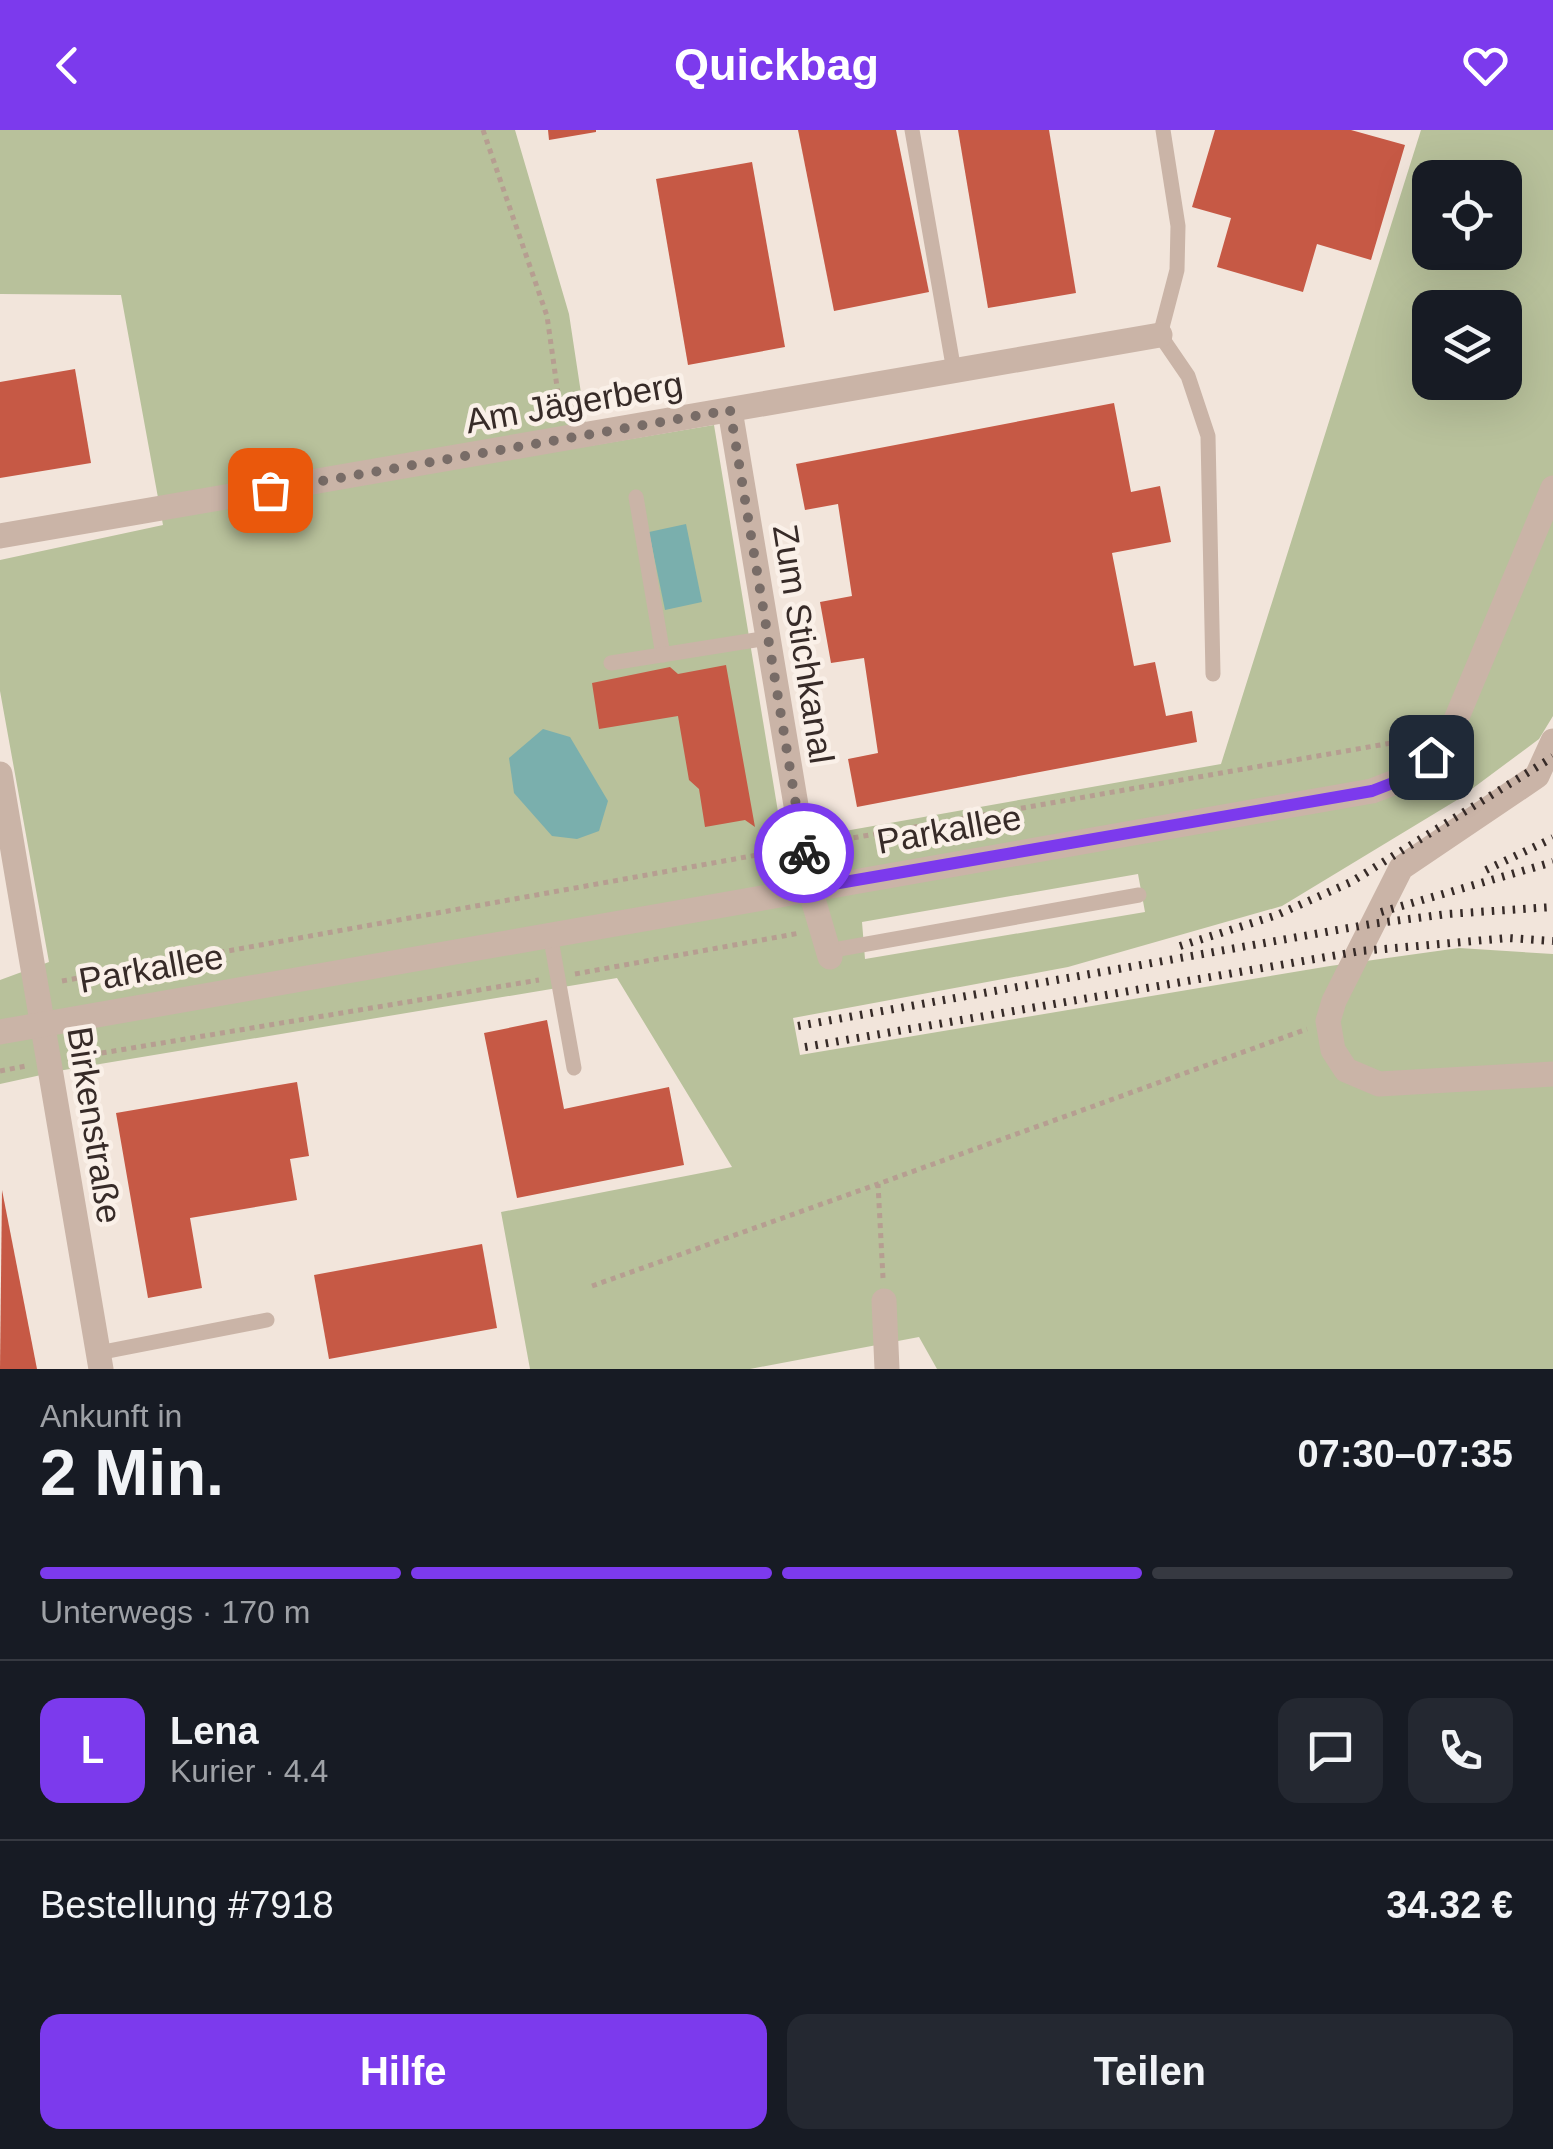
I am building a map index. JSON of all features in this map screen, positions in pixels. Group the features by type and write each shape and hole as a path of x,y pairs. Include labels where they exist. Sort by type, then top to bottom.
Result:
{"street":[{"name":"Am Jägerberg","path":"0,536 1160,335"},
{"name":"Zum Stichkanal","path":"730,410 810,888 826,946"},
{"name":"Parkallee","path":"0,1032 1372,791 1416,774 1447,741 1553,488"},
{"path":"1553,741 1537,776 1401,868 1334,1000 1328,1021 1333,1050 1346,1070 1379,1084 1553,1074"},
{"name":"Birkenstraße","path":"0,774 99,1361"},
{"path":"884,1301 887,1369"}],"lane":[{"path":"912,130 954,371"},
{"path":"1163,130 1178,226 1178,270 1160,335 1188,376 1208,436 1213,674"},
{"path":"636,497 663,655"},
{"path":"611,663 768,638"},
{"path":"826,946 1139,895"},
{"path":"550,934 574,1068"},
{"path":"99,1361 267,1320"}],"path":[{"path":"483,130 547,316 564,438"},
{"path":"37,986 1425,737"},
{"path":"0,1071 557,977 826,946"},
{"path":"592,1286 1328,1021"},
{"path":"878,1184 884,1301"}],"green space":[{"path":"0,130 515,130 569,314 589,446 714,425 783,842 1221,764 1421,130 1553,130 1553,716 1539,739 1457,800 1282,906 1068,967 793,1018 800,1055 1459,948 1553,954 1553,1369 937,1369 919,1337 750,1369 530,1369 501,1212 732,1167 617,978 0,1084 0,980 49,962 0,691 0,560 163,525 121,295 0,294","holes":["1138,874 1145,912 865,959 862,922"]}],"water":[{"path":"686,524 702,602 665,610 649,532"},
{"path":"543,729 570,737 608,801 599,831 577,839 552,836 514,793 509,758"}],"building":[{"path":"548,130 596,130 596,132 549,140"},
{"path":"798,130 896,130 929,292 834,311"},
{"path":"958,130 1049,130 1076,293 988,308"},
{"path":"1215,130 1351,130 1405,145 1371,260 1317,244 1303,292 1217,267 1231,218 1192,207"},
{"path":"752,162 785,347 688,365 656,179"},
{"path":"75,369 91,463 0,478 0,382"},
{"path":"1114,403 1131,492 1160,486 1171,542 1112,553 1134,666 1155,662 1166,716 1192,711 1197,742 857,807 848,759 878,753 864,658 831,663 820,602 852,596 838,504 805,510 796,464"},
{"path":"726,665 755,827 745,820 705,827 699,789 689,780 678,716 599,729 592,683 670,667 678,674"},
{"path":"547,1020 564,1109 669,1087 684,1165 517,1198 484,1033"},
{"path":"297,1082 309,1156 290,1159 297,1200 190,1218 202,1288 148,1298 116,1113"},
{"path":"2,1190 37,1369 0,1369"},
{"path":"482,1244 497,1328 329,1359 314,1275"}],"railway":[{"path":"1180,946 1277,915 1351,882 1553,757"},
{"path":"1486,870 1553,838"},
{"path":"1381,912 1553,862"},
{"path":"798,1026 1371,924 1553,907"},
{"path":"805,1047 1361,951 1508,938 1553,941"}],"way so far":[{"path":"270,490 730,410 804,853"}],"route":[{"path":"804,853 810,888 1372,791 1416,774 1431,757"}]}
